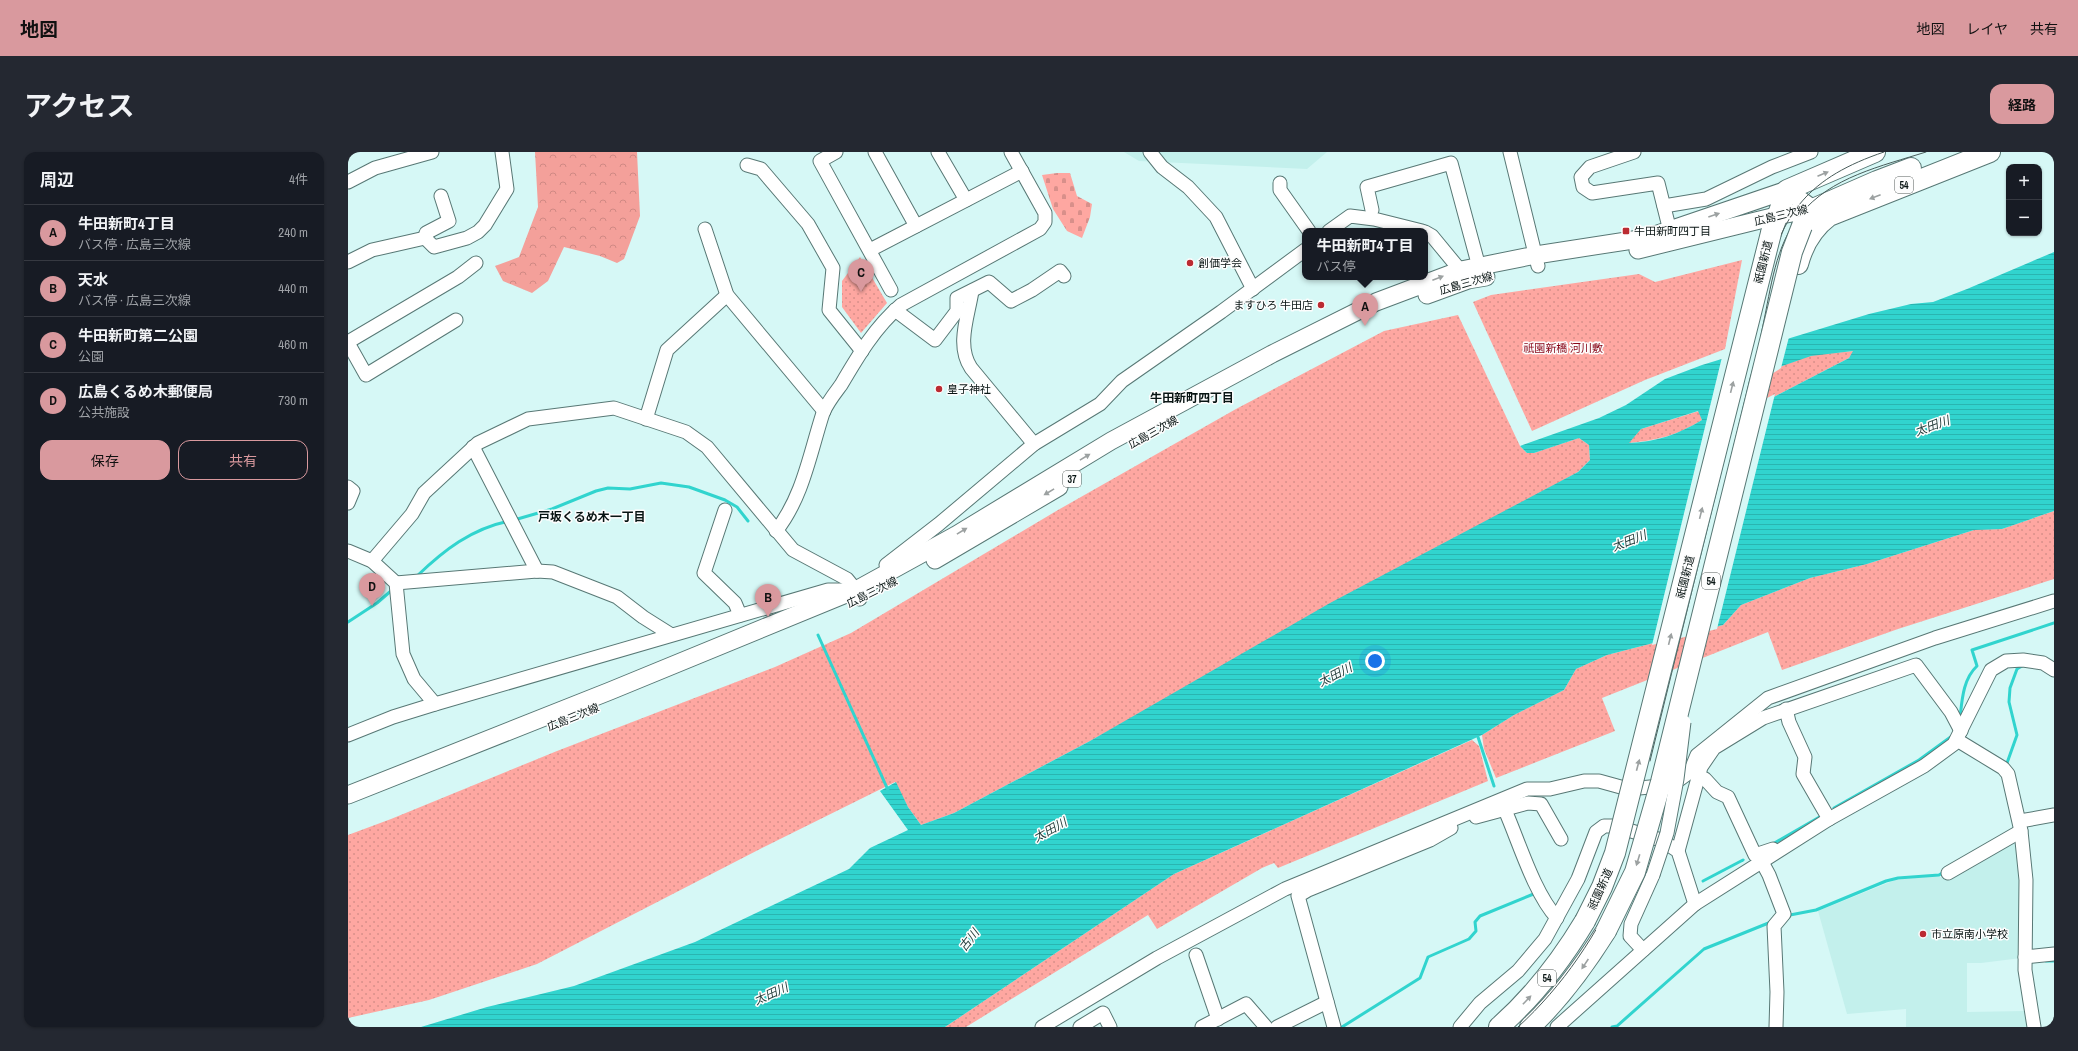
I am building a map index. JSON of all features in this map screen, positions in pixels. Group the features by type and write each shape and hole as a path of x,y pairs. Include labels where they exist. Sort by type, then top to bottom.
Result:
{"highway":[{"path":"1787,190 1875,152"},
{"name":"54","path":"1530,1027 1564,993 1584,966 1606,932 1634,872 1661,782 1792,252 1812,219 1878,180 1956,152"},
{"name":"54","path":"1812,219 1845,208 1990,152"},
{"name":"祇園新道","path":"1499,1027 1551,973 1566,954 1602,887 1615,853 1769,233 1787,190"}],"main road":[{"name":"広島三次線","path":"348,806 617,700 858,595 961,546 1117,452 1278,363 1379,312 1479,267 1649,248 1672,236 1787,190 1812,219 1769,233 1747,224 1672,236"},
{"name":"広島三次線","path":"348,794 858,595 932,548 1111,441 1272,354 1376,302 1464,275 1537,260"}],"street":[{"path":"348,182 375,168 432,152"},
{"path":"425,238 434,247 467,238 478,232 485,225 507,189 502,152"},
{"path":"836,152 820,161 891,290"},
{"path":"875,152 916,226"},
{"path":"938,152 966,200"},
{"path":"776,531 788,515 799,492 824,411 884,319 895,310 1040,229 1045,222 1046,213 1011,152"},
{"path":"1150,152 1162,167 1188,187 1216,216 1253,289"},
{"path":"1510,152 1537,260"},
{"path":"1634,152 1590,167 1581,177 1582,187 1592,193 1658,183 1672,236"},
{"path":"1664,206 1706,199 1772,167 1811,152"},
{"path":"1372,210 1367,187 1451,164 1479,267"},
{"path":"747,165 761,169 808,224 833,268 829,310 862,351"},
{"path":"870,250 1022,171"},
{"path":"1280,183 1280,190 1307,228"},
{"path":"425,238 426,233 449,221 441,196"},
{"path":"1333,228 1350,216 1374,219 1409,228"},
{"path":"705,229 727,295 824,411"},
{"path":"1428,234 1432,236 1464,275"},
{"path":"348,262 372,250 425,238"},
{"path":"886,565 1034,444 1100,404 1122,381 1253,289 1302,252"},
{"path":"456,320 366,375 348,342 458,277 476,263"},
{"path":"895,310 935,340 957,311 957,298 972,290 989,282 1011,301 1032,290 1060,271 1064,276"},
{"path":"972,290 962,342 964,358 1034,444"},
{"path":"646,419 667,350 727,295"},
{"path":"372,561 412,514 424,493 478,443 528,420 614,408 686,432 707,447 793,550 847,578 858,595"},
{"path":"474,447 537,571"},
{"path":"348,487 353,491 348,503"},
{"path":"932,548 934,537 978,500 978,491"},
{"path":"724,510 704,573 735,603 740,615"},
{"path":"348,551 372,561 396,583 402,654 414,679 435,704"},
{"path":"396,583 537,571 553,572 617,597 643,617 670,634"},
{"path":"348,735 435,704 670,634 828,590 858,595"},
{"path":"1042,1027 1157,958 1285,889 1527,789 1550,789 1584,781 1599,781 1628,789 1672,785 1690,772 1696,755 1768,698 1935,638 2054,600"},
{"path":"1557,1027 1695,904 1782,850 1829,818 1924,766 1954,744 1991,670 2006,661 2023,660 2043,663 2054,670"},
{"path":"1695,904 1678,851 1701,767 1714,748 1763,718 1916,665 1951,712 1959,735 2003,768 2008,774 2021,826 2026,880 2025,970 2034,1027"},
{"path":"1643,950 1630,936 1631,924 1653,874 1667,833 1677,779 1684,719 1683,692"},
{"path":"1786,709 1788,722 1805,757 1803,774 1829,818"},
{"path":"1698,776 1705,779 1716,792 1728,797 1755,855 1779,846 1782,850"},
{"path":"1334,1027 1298,896 1308,890 1430,840 1464,821 1528,803 1541,804 1561,838"},
{"path":"1505,810 1540,894 1550,912 1557,918"},
{"path":"1948,873 2021,826 2054,815"},
{"path":"1465,1025 1480,1003 1518,971 1545,938 1578,879 1596,832 1604,826 1615,826 1661,840 1678,851"},
{"path":"1762,862 1769,875 1784,914 1774,926 1777,992 1776,1027"},
{"path":"2025,957 2054,954"},
{"path":"1196,955 1218,1019"},
{"path":"1277,1027 1327,1002"},
{"path":"1202,1027 1246,1004 1266,1027"},
{"path":"1080,1027 1104,1013 1110,1027"}],"shaded area":[{"path":"1124,152 1327,152 1307,169 1139,161"},
{"name":"市立原南小学校","path":"2017,836 2021,881 2021,958 1981,963 1967,963 1967,1012 2025,1011 2028,1027 1906,1027 1906,1009 1847,1014 1818,911 1895,880 1935,876 1946,878"}],"green space":[{"path":"535,152 637,152 640,216 624,259 617,263 600,256 564,247 548,281 532,293 503,281 495,266 519,257 538,207"},
{"path":"1070,173 1077,196 1092,204 1090,217 1082,238 1067,231 1053,209 1042,175"},
{"path":"860,257 887,303 861,333 842,307 842,281"},
{"name":"祇園新橋 河川敷","path":"1742,260 1725,349 1645,380 1532,431 1473,302 1491,295 1639,274 1655,282"},
{"path":"1458,315 1520,446 1527,453 1534,453 1579,438 1589,445 1590,460 1578,472 1090,741 954,813 921,825 908,807 895,782 762,848 537,964 429,1000 348,1018 348,835 557,751 775,667 851,633 1058,510 1236,409 1384,331"},
{"path":"1854,351 1849,358 1766,401 1746,388 1774,369 1811,355"},
{"path":"1699,411 1702,420 1684,430 1658,439 1628,443 1641,429"},
{"path":"2054,511 2054,579 1898,629 1782,670 1768,632 1602,698 1615,731 1496,778 1484,749 1482,735 1514,715 1564,690 1576,669 1607,655 1723,625 1741,605 1810,578 1867,564 1974,530 2002,529"},
{"path":"1472,740 1479,746 1488,781 1278,868 1274,863 1262,868 1157,929 1148,915 966,1027 945,1027 1174,874"}],"water":[{"path":"2054,252 2054,511 2002,529 1974,530 1867,564 1810,578 1741,605 1723,625 1607,655 1576,669 1564,690 1514,715 1482,735 1174,874 945,1027 421,1027 487,1007 574,986 695,942 849,869 870,848 908,830 880,791 896,782 908,807 921,825 954,813 1090,741 1330,603 1578,472 1590,460 1589,445 1579,438 1534,453 1527,453 1520,446 1599,418 1626,405 1665,379 1702,365 1869,314 1911,304 1933,302","holes":["1853,351 1849,358 1766,401 1747,388 1774,369 1811,356","1698,411 1702,420 1685,429 1658,439 1629,443 1641,429"]}],"pier":[{"path":"1789,337 1781,368 1750,388 1767,398 1775,394 1717,629 1652,645 1722,357"}],"waterway":[{"path":"514,520 552,509 596,491 608,488 630,489 661,483 689,487 725,500 737,507 748,521"},
{"path":"417,576 448,549 470,535 482,529 509,521"},
{"path":"348,622 377,603 392,590"},
{"path":"1960,718 1966,683 1972,671 1977,666 1972,650 2054,623"},
{"path":"818,635 888,790"},
{"path":"2007,763 2017,735 2009,702 2010,688 2017,669 2022,666"},
{"path":"1834,808 1919,760 1952,736"},
{"path":"1478,737 1494,786"},
{"path":"1771,845 1823,815"},
{"path":"1703,881 1743,860"},
{"path":"1790,915 1816,910 1886,881 1898,878 1939,875 1944,872"},
{"path":"1342,1027 1420,978 1428,957 1469,939 1476,931 1475,922 1480,916 1536,893"},
{"path":"1612,1027 1617,1026 1704,949 1771,922"},
{"path":"2046,961 2054,961"}],"tram line":[{"path":"1765,288 1771,261 1780,238 1790,218 1802,201 1818,186 1836,173 1858,162 1884,152"},
{"path":"1518,1027 1550,994 1578,958 1602,919 1622,878 1631,855 1681,664 1759,345 1775,268 1785,240 1800,215 1812,202 1826,191 1858,174 1926,152"},
{"path":"1650,761 1751,351"}],"place":[{"name":"牛田新町四丁目","path":"1626,231"},
{"name":"創価学会","path":"1190,263"},
{"name":"牛田新町第二公園","path":"861,292"},
{"name":"ますひろ 牛田店","path":"1321,305"},
{"name":"牛田新町4丁目","path":"1365,326"},
{"name":"皇子神社","path":"939,389"},
{"name":"広島くるめ木郵便局","path":"372,606"},
{"name":"天水","path":"768,617"},
{"name":"市立原南小学校","path":"1923,934"}],"district":[{"name":"牛田新町四丁目","path":"1192,398"},
{"name":"戸坂くるめ木一丁目","path":"592,517"}],"water label":[{"name":"太田川","path":"1932,426"},
{"name":"太田川","path":"1629,541"},
{"name":"太田川","path":"1335,675"},
{"name":"太田川","path":"1050,830"},
{"name":"古川","path":"969,940"},
{"name":"太田川","path":"771,994"}]}
